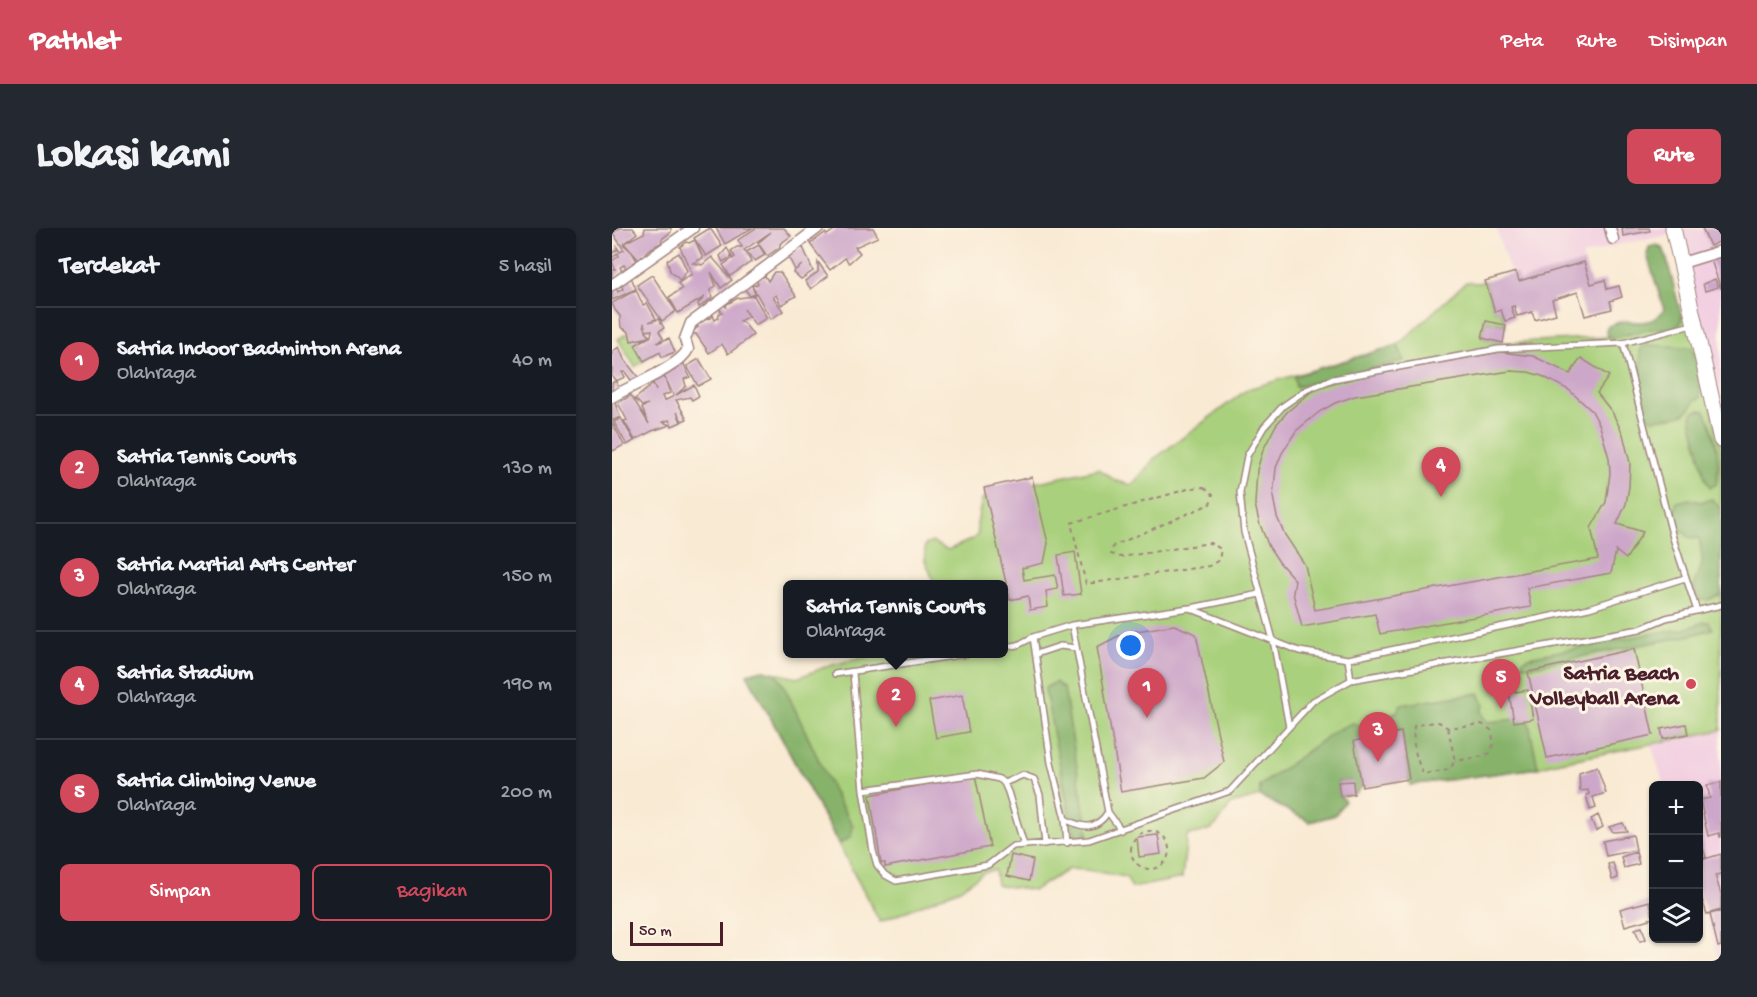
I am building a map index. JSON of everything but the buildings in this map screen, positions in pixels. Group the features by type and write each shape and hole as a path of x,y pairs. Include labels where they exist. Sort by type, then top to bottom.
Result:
{"street":[{"path":"612,285 693,228"},
{"path":"612,397 685,355 688,349 685,339 691,323 818,228"},
{"path":"1673,228 1721,440"},
{"path":"1682,263 1721,251"}],"lane":[{"path":"1289,727 1273,640 1244,532 1240,492 1247,456 1264,427 1283,405 1306,390 1333,379 1368,372 1498,349 1623,343 1668,333 1695,324"},
{"path":"1623,343 1685,578 1697,610"},
{"path":"1189,608 1299,651 1348,659 1589,608 1685,578"},
{"path":"1008,646 1018,645 1033,637 1072,625 1189,608 1260,594"},
{"path":"853,673 863,789 873,851 885,875 897,881 988,865 1009,848 1023,845 1089,840 1230,791 1313,700 1351,680 1640,628 1666,618 1721,605"},
{"path":"1072,625 1108,812 1121,830"},
{"path":"1033,637 1051,763 1065,819 1067,843"},
{"path":"1036,654 1060,645 1076,648"},
{"path":"835,674 942,658"},
{"path":"1348,659 1351,680"},
{"path":"863,789 977,774 999,779 1004,783 1017,819 1023,845"},
{"path":"1004,783 1023,775 1034,779 1040,795 1045,844"},
{"path":"1065,819 1080,827 1090,827 1098,823 1108,812"}],"path":[{"path":"1204,487 1213,494 1210,504 1113,546 1111,554 1120,557 1210,543 1221,549 1219,560 1209,566 1086,584 1071,523 1191,488 1204,487"},
{"path":"1448,728 1455,761 1449,770 1423,774 1413,738 1414,726 1439,722 1448,728 1482,724 1491,730 1494,743 1490,753 1455,761"},
{"path":"1151,830 1167,839 1170,850 1168,858 1158,867 1144,869 1134,860 1131,847 1139,833 1151,830"}],"shaded area":[{"path":"1496,228 1721,228 1721,449 1673,234 1621,244 1582,256 1584,262 1519,281 1516,272 1509,269"},
{"path":"1721,730 1721,961 1719,961 1703,908 1703,781 1663,781 1651,744"}],"green space":[{"path":"1657,245 1663,248 1666,256 1682,318 1680,324 1674,328 1652,329 1614,338 1608,337 1606,331 1608,326 1623,321 1648,321 1661,314 1664,309 1647,255 1649,247"},
{"path":"1485,281 1495,311 1501,310 1506,325 1486,321 1482,338 1503,343 1608,337 1675,320 1690,313 1721,449 1721,730 1538,768 1410,785 1409,779 1362,787 1354,794 1340,796 1343,802 1335,815 1310,822 1260,796 1231,804 1214,827 1204,832 1187,835 1182,878 1132,888 1126,877 1069,869 1034,890 997,885 995,870 984,872 960,889 880,922 747,674 763,670 797,678 825,667 860,658 1008,658 1008,580 933,580 925,560 925,545 932,542 948,550 973,539 978,534 977,524 982,499 992,492 1007,493 1034,483 1099,469 1116,481 1132,485 1154,459 1248,389 1398,345 1466,282"},
{"path":"631,331 648,358 635,367 618,339"},
{"path":"1398,345 1404,361 1296,387 1294,376"},
{"path":"1648,345 1692,348 1698,366 1700,398 1695,400 1688,411 1683,414 1653,419 1644,410 1641,395 1640,352 1641,347"},
{"path":"1705,411 1716,448 1718,467 1716,485 1710,487 1705,479 1691,417 1693,412"},
{"path":"1689,499 1700,502 1712,499 1718,505 1721,513 1721,594 1708,600 1700,600 1694,589 1702,563 1699,538 1690,538 1675,524 1677,502"},
{"path":"1709,622 1713,629 1533,666 1522,665 1523,660 1529,657 1685,629"},
{"path":"763,670 776,673 784,686 836,797 853,826 851,837 839,844 747,674"},
{"path":"1056,682 1064,689 1088,834 1082,837 1077,836 1072,827 1046,695 1045,688"},
{"path":"1479,693 1484,705 1481,711 1488,722 1528,718 1538,768 1410,785 1401,732 1390,727 1393,713 1398,711 1400,705"},
{"path":"1352,723 1363,728 1368,738 1354,741 1362,787 1354,794 1352,781 1338,782 1340,796 1345,801 1335,815 1310,822 1260,796 1260,786 1335,731"}],"place":[{"name":"Satria Stadium","path":"1441,497"},
{"name":"Satria Beach Volleyball Arena","path":"1691,684"},
{"name":"Satria Climbing Venue","path":"1501,709"},
{"name":"Satria Indoor Badminton Arena","path":"1147,718"},
{"name":"Satria Tennis Courts","path":"896,727"},
{"name":"Satria Martial Arts Center","path":"1378,762"}]}
